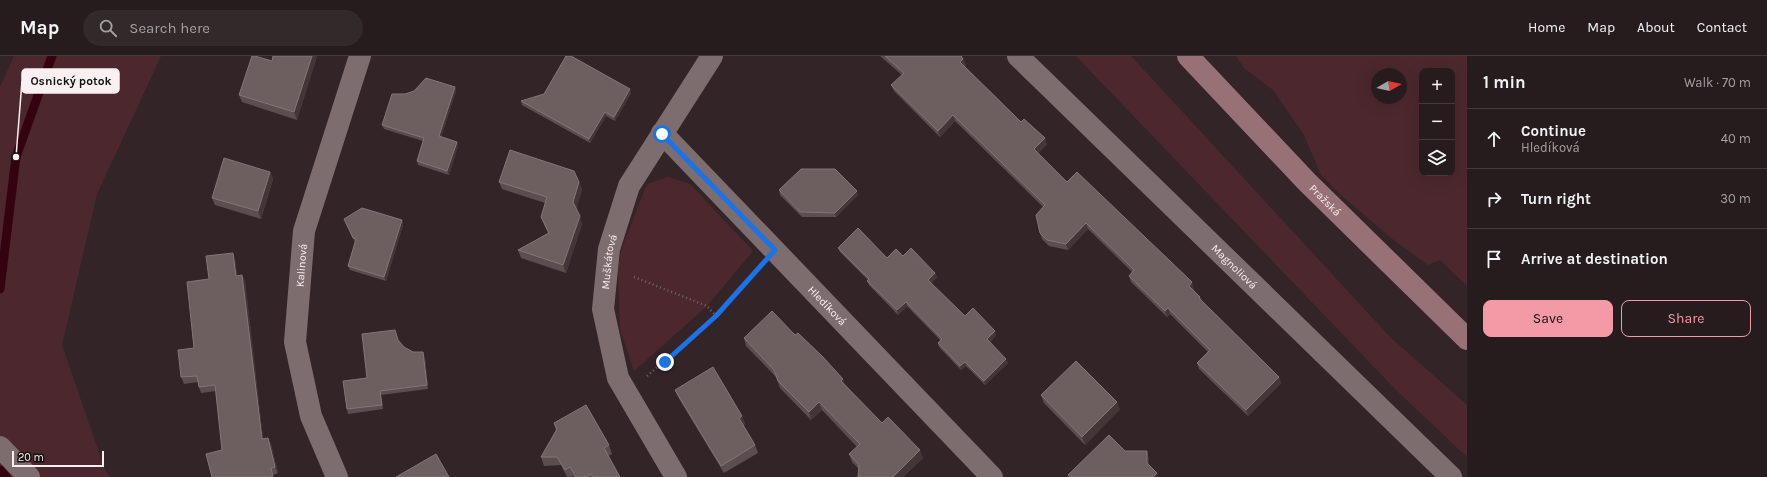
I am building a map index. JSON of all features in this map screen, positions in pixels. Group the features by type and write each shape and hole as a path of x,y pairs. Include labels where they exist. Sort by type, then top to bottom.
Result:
{"main road":[{"name":"Pražská","path":"1188,56 1307,182 1467,339"}],"street":[{"name":"Kalinová","path":"337,477 311,416 295,342 304,231 360,56"},
{"name":"Muškátová","path":"676,477 618,378 603,309 606,273 609,249 629,186 712,56"},
{"name":"Magnoliová","path":"1018,56 1439,473"},
{"name":"Hledíková","path":"662,134 992,477"},
{"path":"0,447 29,477"}],"path":[{"path":"627,392 665,362 716,316 775,250"},
{"path":"606,273 618,271 626,274 707,306 716,316"}],"shaded area":[{"path":"14,56 161,56 97,194 62,345 105,470 110,477 0,477 0,87"},
{"path":"1076,56 1131,56 1390,337 1467,405 1467,457 1397,391"},
{"path":"1236,56 1467,56 1467,286 1440,260 1428,265 1391,238 1341,195 1321,175 1304,135 1273,90 1244,68"},
{"path":"668,177 690,184 753,251 707,306 634,371 620,329 618,271 621,250 647,184"}],"building":[{"path":"252,56 272,61 273,56 312,56 294,112 239,95"},
{"path":"566,56 571,56 630,89 614,117 605,112 589,139 521,101 544,94"},
{"path":"885,56 961,56 963,59 960,62 1021,122 1024,119 1045,138 1034,149 1067,182 1077,172 1192,282 1189,286 1200,297 1199,298 1279,377 1246,410 1197,363 1210,350 1168,308 1165,311 1129,276 1134,270 1086,223 1066,244 1047,240 1040,233 1036,215 1045,205 953,115 938,131 891,85 904,73"},
{"path":"426,78 455,87 439,136 457,142 447,171 417,161 424,138 382,125 392,94 405,94 414,91"},
{"path":"510,150 574,171 579,182 573,202 580,216 563,265 518,250 549,233 541,217 547,197 499,182"},
{"path":"224,158 270,172 258,211 212,198"},
{"path":"801,169 835,169 857,191 835,213 800,212 779,190"},
{"path":"362,208 402,220 384,277 348,266 356,239 353,238 344,219"},
{"path":"858,228 887,258 896,249 903,256 911,248 935,273 928,280 965,316 973,308 995,331 987,339 1006,359 984,381 965,362 960,366 938,343 942,339 906,302 897,310 867,281 869,279 838,248"},
{"path":"233,253 236,276 242,275 262,439 268,438 275,467 271,468 273,477 212,477 206,454 222,450 215,385 199,387 197,376 181,377 178,350 194,348 187,282 209,279 206,256"},
{"path":"772,311 795,335 798,333 823,357 843,379 841,381 882,423 888,417 920,450 893,477 858,477 859,465 849,454 860,444 819,402 809,412 778,381 774,370 744,338"},
{"path":"395,330 398,340 404,347 413,352 423,352 427,385 380,391 382,405 347,409 343,381 367,378 362,334"},
{"path":"1076,361 1117,402 1082,437 1041,395"},
{"path":"713,367 742,416 739,418 755,445 721,466 675,390"},
{"path":"586,405 609,445 604,448 620,477 593,477 591,474 586,477 576,477 570,467 565,470 557,457 541,457 557,429 554,423"},
{"path":"1109,435 1125,451 1147,451 1147,463 1157,473 1153,477 1070,477 1068,475"},
{"path":"436,454 449,477 396,477"}],"waterway":[{"path":"0,289 16,157 52,56"},
{"path":"0,470 6,477"}],"place":[{"name":"Osnický potok","path":"16,157"}],"route":[{"path":"662,134 775,250 716,316 665,362"}]}
